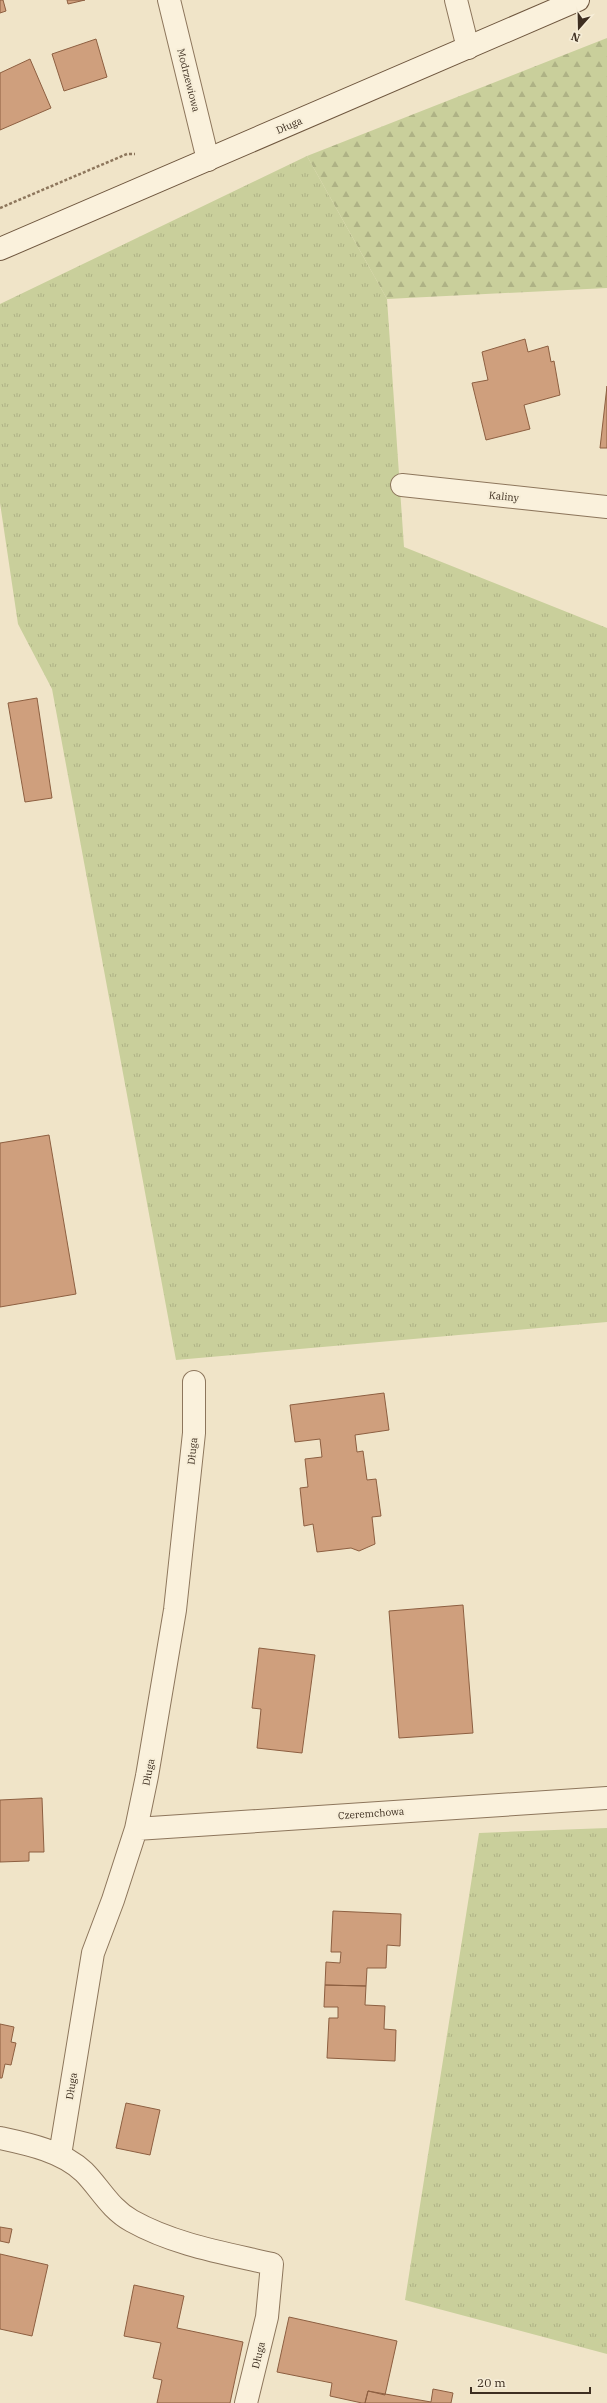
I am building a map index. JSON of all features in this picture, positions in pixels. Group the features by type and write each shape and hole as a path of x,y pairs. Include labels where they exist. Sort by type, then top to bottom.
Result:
{"street":[{"name":"Modrzewiowa","path":"169,0 208,160"},
{"path":"456,0 468,48"},
{"name":"Długa","path":"0,249 578,0"},
{"name":"Kaliny","path":"402,485 607,507"},
{"name":"Długa","path":"60,2155 93,1953 113,1900 136,1829 147,1776 174,1610 194,1434 194,1382"},
{"name":"Czeremchowa","path":"136,1829 607,1798"},
{"name":"Długa","path":"0,2138 60,2155 83,2172 103,2197 132,2221 182,2242 272,2264 267,2317 246,2403"}],"path":[{"path":"0,208 127,154 142,154"}],"green space":[{"path":"607,38 607,288 387,299 307,156"},
{"path":"307,156 387,299 404,547 607,628 607,1322 176,1360 52,689 18,624 0,503 0,304"},
{"path":"607,1828 607,2354 405,2300 479,1833"}],"building":[{"path":"0,0 3,0 6,11 0,13"},
{"path":"67,0 85,0 68,4"},
{"path":"96,39 107,77 64,91 52,54"},
{"path":"30,59 51,108 0,130 0,73"},
{"path":"525,339 528,352 548,346 551,362 554,361 560,395 524,405 530,429 486,440 472,383 488,380 482,352"},
{"path":"607,386 607,448 600,448"},
{"path":"37,698 52,798 25,802 8,703"},
{"path":"49,1135 76,1294 0,1307 0,1143"},
{"path":"384,1393 389,1430 355,1435 357,1452 363,1451 367,1480 376,1479 381,1516 372,1517 375,1544 359,1551 351,1548 317,1552 313,1524 304,1526 300,1488 308,1487 305,1459 322,1457 320,1439 295,1442 290,1405"},
{"path":"463,1605 473,1733 399,1738 389,1611"},
{"path":"259,1648 315,1655 302,1753 257,1748 261,1709 252,1708"},
{"path":"42,1798 44,1852 29,1852 29,1861 0,1862 0,1800"},
{"path":"333,1911 401,1914 400,1946 387,1945 386,1968 367,1968 366,1986 325,1985 326,1962 340,1963 341,1952 331,1952"},
{"path":"325,1985 366,1986 365,2005 385,2006 384,2029 396,2030 395,2061 327,2058 329,2018 338,2018 338,2007 324,2007"},
{"path":"0,2024 14,2027 11,2042 16,2043 11,2065 5,2064 2,2078 0,2078"},
{"path":"126,2103 160,2110 150,2155 116,2148"},
{"path":"0,2227 12,2229 9,2243 0,2241"},
{"path":"0,2254 48,2265 32,2336 0,2329"},
{"path":"134,2285 184,2296 177,2328 243,2342 230,2403 157,2403 162,2380 153,2378 161,2343 124,2336"},
{"path":"289,2317 397,2341 385,2395 368,2391 365,2403 362,2403 330,2396 332,2383 277,2372"},
{"path":"433,2389 453,2393 451,2403 365,2403 368,2391 431,2402"}]}
